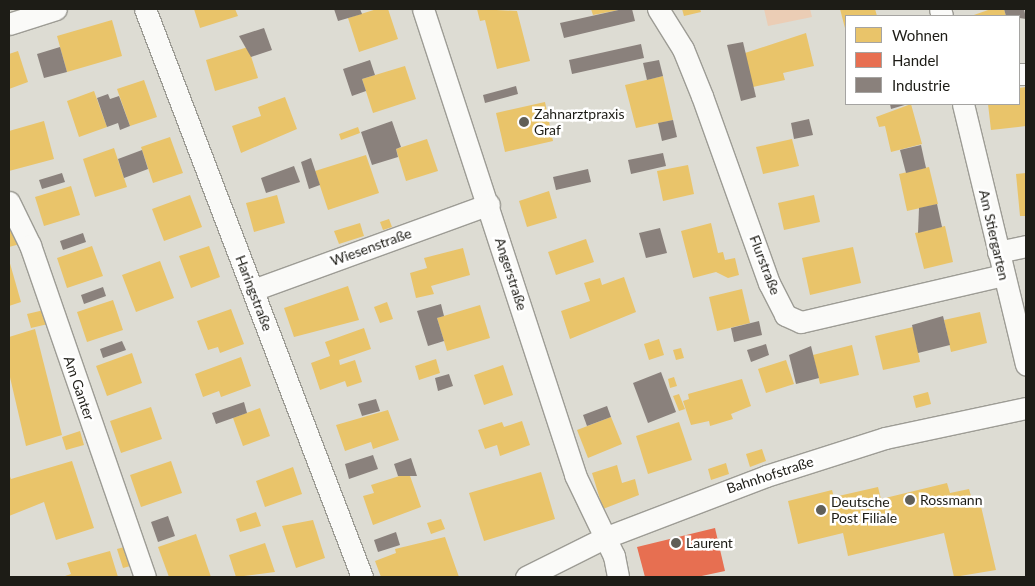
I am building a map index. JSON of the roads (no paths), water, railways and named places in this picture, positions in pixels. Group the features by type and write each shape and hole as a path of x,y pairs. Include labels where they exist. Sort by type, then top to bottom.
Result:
{"street":[{"path":"9,24 56,9"},
{"name":"Haringstraße","path":"145,9 362,577"},
{"name":"Angerstraße","path":"423,9 489,204 575,475 604,538 618,577"},
{"name":"Flurstraße","path":"658,9 683,49 718,134 769,283 785,315 801,322 1003,275"},
{"name":"Am Stiergarten","path":"963,105 1026,365"},
{"name":"Am Ganter","path":"9,202 30,246 145,577"},
{"name":"Wiesenstraße","path":"253,290 489,204"},
{"path":"998,252 1026,246"},
{"name":"Bahnhofstraße","path":"526,577 604,538 737,486 886,438 1026,408"}],"place":[{"name":"Zahnarztpraxis Graf","path":"524,122"},
{"name":"Rossmann","path":"910,500"},
{"name":"Deutsche Post Filiale","path":"821,510"},
{"name":"Laurent","path":"676,543"}]}
